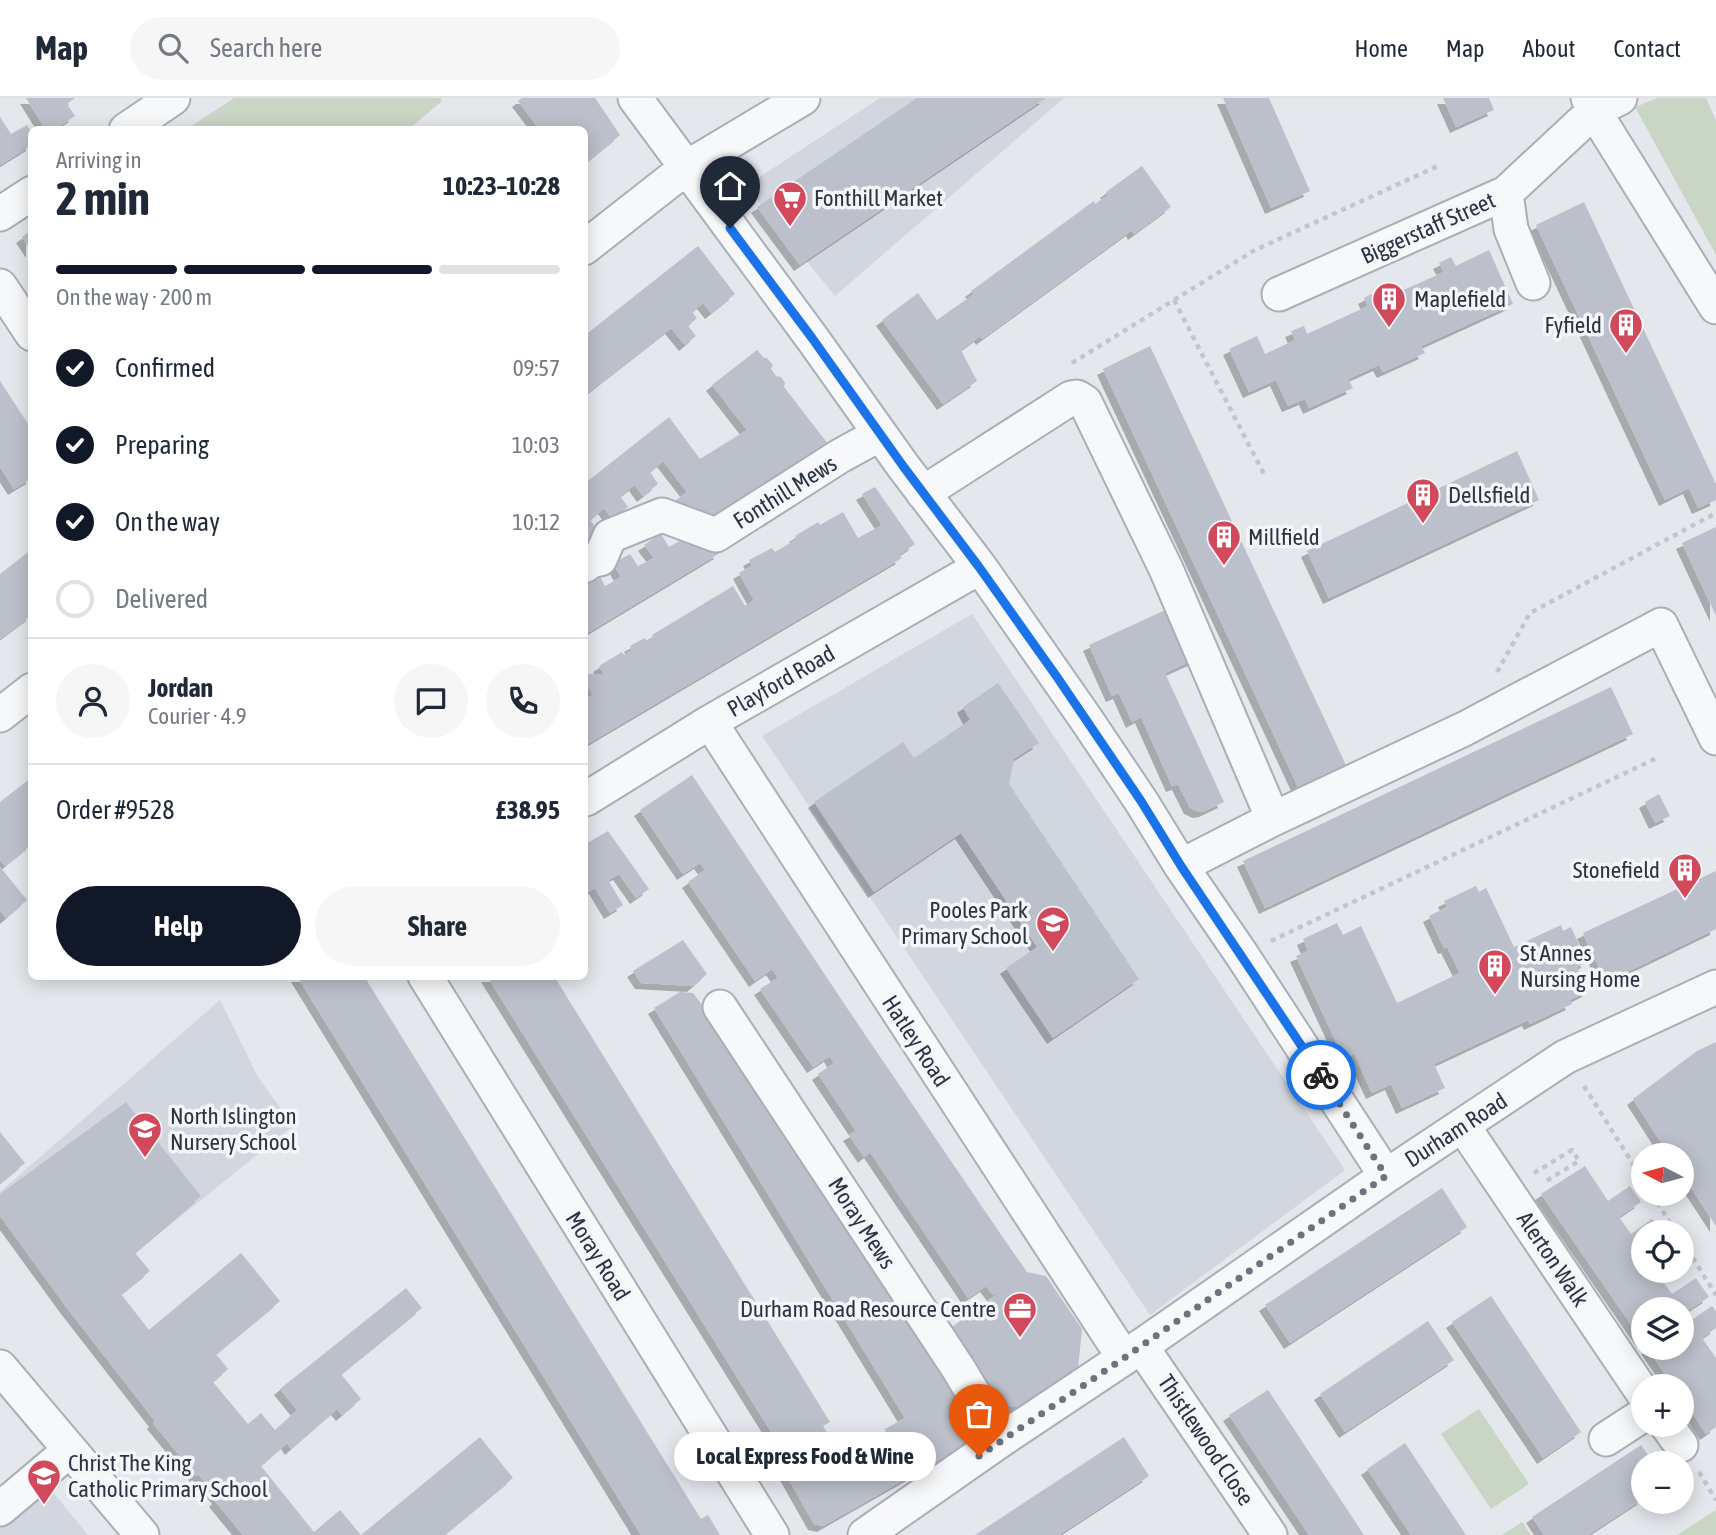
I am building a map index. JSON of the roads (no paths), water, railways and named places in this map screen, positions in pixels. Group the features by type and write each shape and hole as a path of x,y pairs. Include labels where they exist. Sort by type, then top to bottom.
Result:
{"street":[{"path":"132,126 173,98"},
{"path":"635,98 979,567 1086,719 1386,1176"},
{"path":"588,245 686,168 803,98"},
{"name":"Biggerstaff Street","path":"1279,294 1506,193 1601,102 1716,307"},
{"path":"1506,193 1511,229 1533,283"},
{"path":"0,214 28,196"},
{"path":"0,286 28,328"},
{"path":"923,493 1071,398 1077,397 1085,402 1166,569 1273,819"},
{"name":"Fonthill Mews","path":"588,564 600,559 610,536 662,515 716,535 840,456 880,434"},
{"name":"Playford Road","path":"588,798 710,722 979,567"},
{"path":"1181,866 1273,819 1464,729 1661,625 1716,738"},
{"path":"0,715 28,693"},
{"name":"Hatley Road","path":"710,722 911,1034 1133,1352"},
{"name":"Moray Road","path":"427,980 772,1535"},
{"name":"Durham Road","path":"865,1535 1386,1176 1565,1057 1716,987"},
{"name":"Moray Mews","path":"720,1007 958,1368 1001,1440"},
{"name":"Alerton Walk","path":"1463,1126 1631,1375"},
{"name":"Thistlewood Close","path":"1133,1352 1270,1535"},
{"path":"0,1367 142,1535"},
{"path":"1606,1439 1631,1423"},
{"path":"0,1509 70,1450"}],"place":[{"name":"Fonthill Market","path":"790,228"},
{"name":"Maplefield","path":"1389,329"},
{"name":"Fyfield","path":"1626,355"},
{"name":"Dellsfield","path":"1423,525"},
{"name":"Millfield","path":"1224,567"},
{"name":"Stonefield","path":"1685,900"},
{"name":"Pooles Park Primary School","path":"1053,953"},
{"name":"St Annes Nursing Home","path":"1495,996"},
{"name":"North Islington Nursery School","path":"145,1159"},
{"name":"Durham Road Resource Centre","path":"1020,1339"},
{"name":"Local Express Food & Wine","path":"979,1456"},
{"name":"Christ The King Catholic Primary School","path":"44,1506"}]}
